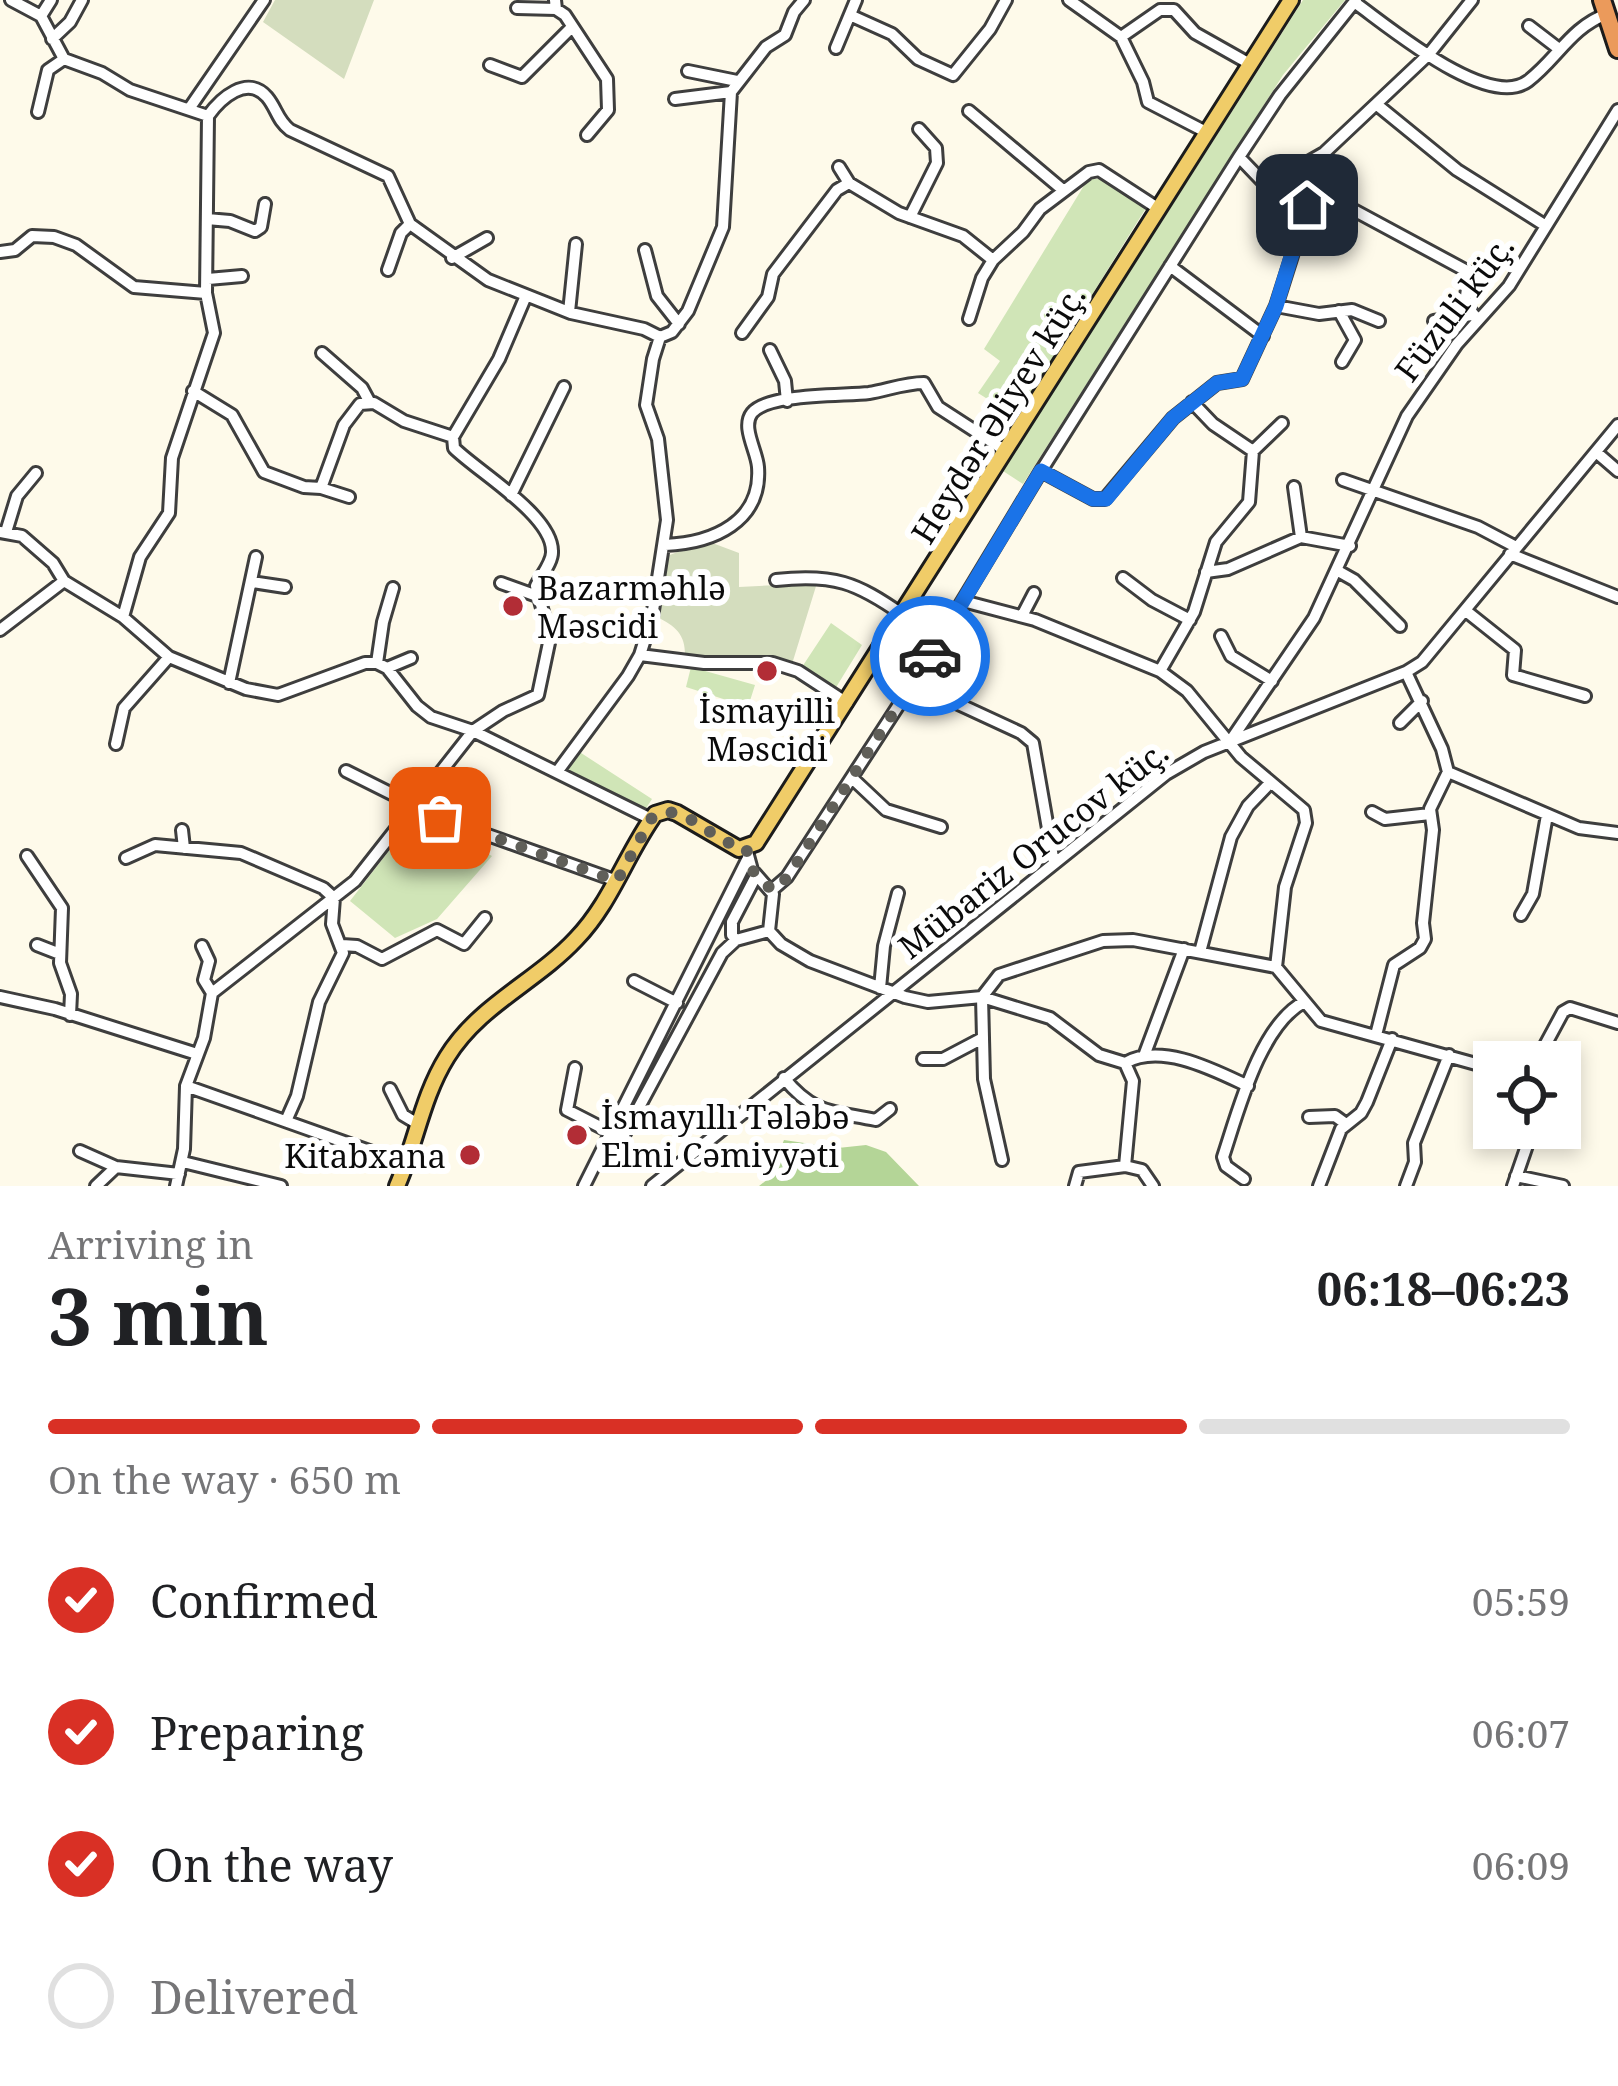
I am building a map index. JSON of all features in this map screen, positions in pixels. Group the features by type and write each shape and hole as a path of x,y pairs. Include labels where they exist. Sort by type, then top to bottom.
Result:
{"highway":[{"path":"1607,5 1618,49"}],"main road":[{"name":"Heydər Əliyev küç.","path":"747,854 1291,0"},
{"path":"397,1186 436,1077 458,1040 485,1012 574,942 597,915 657,815 677,813 747,854"}],"street":[{"path":"10,0 41,16 64,59 130,89 208,116"},
{"path":"41,16 51,0"},
{"path":"52,39 70,22 82,0"},
{"path":"189,110 264,0"},
{"path":"557,772 640,656 652,617 667,520 658,439 646,405 652,359 660,337 679,324 723,227 734,87 766,47 785,35 804,0"},
{"path":"836,48 856,0"},
{"path":"852,16 892,34 918,59 953,74 990,29 1006,0"},
{"path":"1070,0 1121,37 1148,102 1206,132"},
{"path":"1270,184 1324,154 1430,54 1472,0"},
{"path":"1248,1086 1194,1063 1144,1056 1125,1064 1099,1055 1050,1018 982,997 928,1002 810,961 769,931 772,890 787,878 913,683 1239,157 1280,95 1355,1 1480,84 1511,88 1524,84 1607,5"},
{"path":"517,8 556,4 607,79 610,92 602,122 587,135"},
{"path":"1121,37 1167,8 1214,46 1250,64"},
{"path":"1529,26 1559,49"},
{"path":"490,65 522,76 572,27"},
{"path":"38,112 48,70 64,59"},
{"path":"688,71 734,87"},
{"path":"675,99 734,87"},
{"path":"123,617 140,556 169,513 172,458 214,333 206,293 208,116 228,94 240,89 259,91 290,130 388,176 410,224 452,258 525,298 660,337"},
{"path":"1376,104 1457,170 1546,226"},
{"name":"Füzuli küç.","path":"1229,743 1314,618 1407,416 1474,317 1509,286 1618,110"},
{"path":"969,111 1063,190"},
{"path":"910,218 937,163 931,138 919,130"},
{"path":"1041,471 1093,499 1106,499 1155,436 1192,402 1217,383 1242,379 1276,306 1304,218 1309,186 1324,154"},
{"path":"1239,157 1258,179 1309,186 1465,269 1468,281 1463,298 1474,317 1434,321"},
{"path":"838,167 849,183 910,218 963,236 993,260"},
{"path":"969,319 993,260 1063,190 1099,170 1159,209"},
{"path":"742,333 768,297 773,274 837,190 849,183"},
{"path":"207,219 230,220 259,230 265,204"},
{"path":"388,270 400,233 410,224"},
{"path":"0,252 15,250 32,236 54,237 95,256 118,279 134,287 206,293"},
{"path":"452,258 487,238"},
{"path":"569,312 576,244"},
{"path":"644,250 657,296 679,324"},
{"path":"1170,266 1263,336"},
{"path":"208,279 242,277"},
{"path":"179,1174 186,1086 212,993 355,881 473,731 538,695 550,638 536,586 551,547 535,516 454,448 453,437 499,359 525,298"},
{"path":"1276,306 1298,312 1352,310 1379,321"},
{"path":"1339,311 1354,340 1342,362"},
{"path":"770,350 785,381 787,401"},
{"path":"322,353 362,388 369,401 404,421 453,437"},
{"path":"665,545 742,521 751,510 758,470 748,424 750,415 762,406 924,383 938,407 1006,451"},
{"path":"511,495 564,387"},
{"path":"193,391 232,416 264,472 350,497"},
{"path":"321,488 349,415 369,401"},
{"path":"1192,402 1253,451"},
{"path":"1160,670 1190,620 1216,542 1252,495 1253,451 1282,423"},
{"name":"Mübariz Orucov küç.","path":"652,1186 1166,774 1187,760 1406,672 1433,651 1618,424"},
{"path":"1596,452 1618,471"},
{"path":"36,473 17,496 3,532 22,536 42,551 64,581 123,617 169,658 229,683 278,695 365,663 382,665 411,658"},
{"path":"1342,480 1478,527 1513,550 1618,597"},
{"path":"1294,487 1301,537"},
{"path":"1206,572 1228,569 1301,537 1349,546"},
{"path":"229,683 256,557"},
{"path":"1338,571 1354,580 1400,626"},
{"path":"776,580 836,578 872,593 903,615"},
{"path":"1123,578 1190,620"},
{"path":"0,630 64,581"},
{"path":"252,582 284,587"},
{"path":"501,583 537,596"},
{"path":"393,588 385,610 382,665 423,712 657,815"},
{"path":"1022,616 1034,593"},
{"path":"963,601 1022,616 1160,670 1186,691 1270,784 1299,804 1306,817 1285,887 1276,967"},
{"path":"1466,611 1515,650 1513,675 1585,696"},
{"path":"1220,636 1231,656 1272,681"},
{"path":"640,656 704,663 772,663 797,671 847,703"},
{"path":"116,744 124,708 169,658"},
{"path":"1376,1035 1394,965 1420,948 1425,939 1433,830 1430,814 1448,772 1406,672"},
{"path":"913,683 1033,743 1054,863"},
{"path":"1400,723 1422,701"},
{"path":"346,771 417,807 617,881"},
{"path":"1448,772 1579,828 1618,833"},
{"path":"852,778 892,813 941,827"},
{"path":"1201,952 1231,838 1248,806 1270,784"},
{"path":"1372,812 1385,819 1430,814"},
{"path":"1521,915 1533,895 1547,815"},
{"path":"182,830 184,848"},
{"path":"126,858 155,845 184,848 208,843 322,888 334,898"},
{"path":"747,854 756,876 772,890"},
{"path":"584,1186 747,854"},
{"path":"27,856 62,908 60,954 71,994 70,1015"},
{"path":"736,940 731,926 756,876"},
{"path":"880,988 884,946 898,893"},
{"path":"286,1120 297,1096 319,1001 340,959 342,945 332,924 334,898"},
{"path":"342,945 357,946 382,959 436,930 464,944 485,918"},
{"path":"600,1154 624,1136 722,953 736,940 769,931"},
{"path":"1002,1160 984,1079 982,997 999,975 1087,944 1120,939 1276,967 1321,1021 1473,1062"},
{"path":"37,945 60,954"},
{"path":"202,946 209,961 204,980 212,993"},
{"path":"1144,1056 1184,949"},
{"path":"634,981 677,1003"},
{"path":"0,997 197,1054"},
{"path":"1244,1180 1222,1157 1279,1021 1304,1002"},
{"path":"1547,1041 1570,1008 1618,1023"},
{"path":"923,1059 943,1059 980,1039"},
{"path":"1319,1186 1333,1146 1367,1102 1392,1039"},
{"path":"1406,1186 1415,1162 1414,1143 1449,1055"},
{"path":"1125,1064 1132,1081 1125,1166"},
{"path":"575,1068 567,1110 612,1133"},
{"path":"784,1078 801,1100 814,1107 877,1120 890,1109"},
{"path":"186,1086 406,1164"},
{"path":"390,1089 403,1115 418,1124"},
{"path":"1309,1117 1335,1116 1346,1124"},
{"path":"197,1166 202,1149"},
{"path":"1525,1149 1514,1181 1563,1186"},
{"path":"80,1151 146,1173 179,1174 197,1166 281,1186"},
{"path":"96,1186 116,1166"},
{"path":"1075,1186 1079,1172 1087,1168 1125,1166 1142,1170 1153,1186"}],"green space":[{"path":"275,0 374,0 344,79 263,22"},
{"path":"1303,0 1345,0 1283,75 1023,484 1003,471"},
{"path":"1088,179 1100,179 1146,208 1001,441 974,424 989,400 978,393 1000,361 984,349"},
{"path":"707,541 739,553 739,587 817,583 792,664 782,664 780,658 685,659 679,633 657,617 667,556"},
{"path":"831,623 862,645 835,689 802,667"},
{"path":"691,667 755,685 748,707 686,687"},
{"path":"578,751 652,799 645,810 563,771"},
{"path":"416,816 492,856 437,919 395,938 350,901"},
{"path":"784,1140 838,1148 866,1145 886,1152 919,1186 759,1186 768,1179"}],"way so far":[{"path":"440,818 617,881 651,819 659,812 672,811 733,847 746,848 752,870 772,890 787,878 930,656"}],"place":[{"name":"Bazarməhlə Məscidi","path":"513,606"},
{"name":"İsmayilli Məscidi","path":"767,671"},
{"name":"İsmayıllı Tələbə Elmi Cəmiyyəti","path":"577,1135"},
{"name":"Kitabxana","path":"470,1155"}],"route":[{"path":"930,656 1041,471 1093,499 1106,499 1173,418 1217,383 1242,379 1276,306 1307,205"}]}
